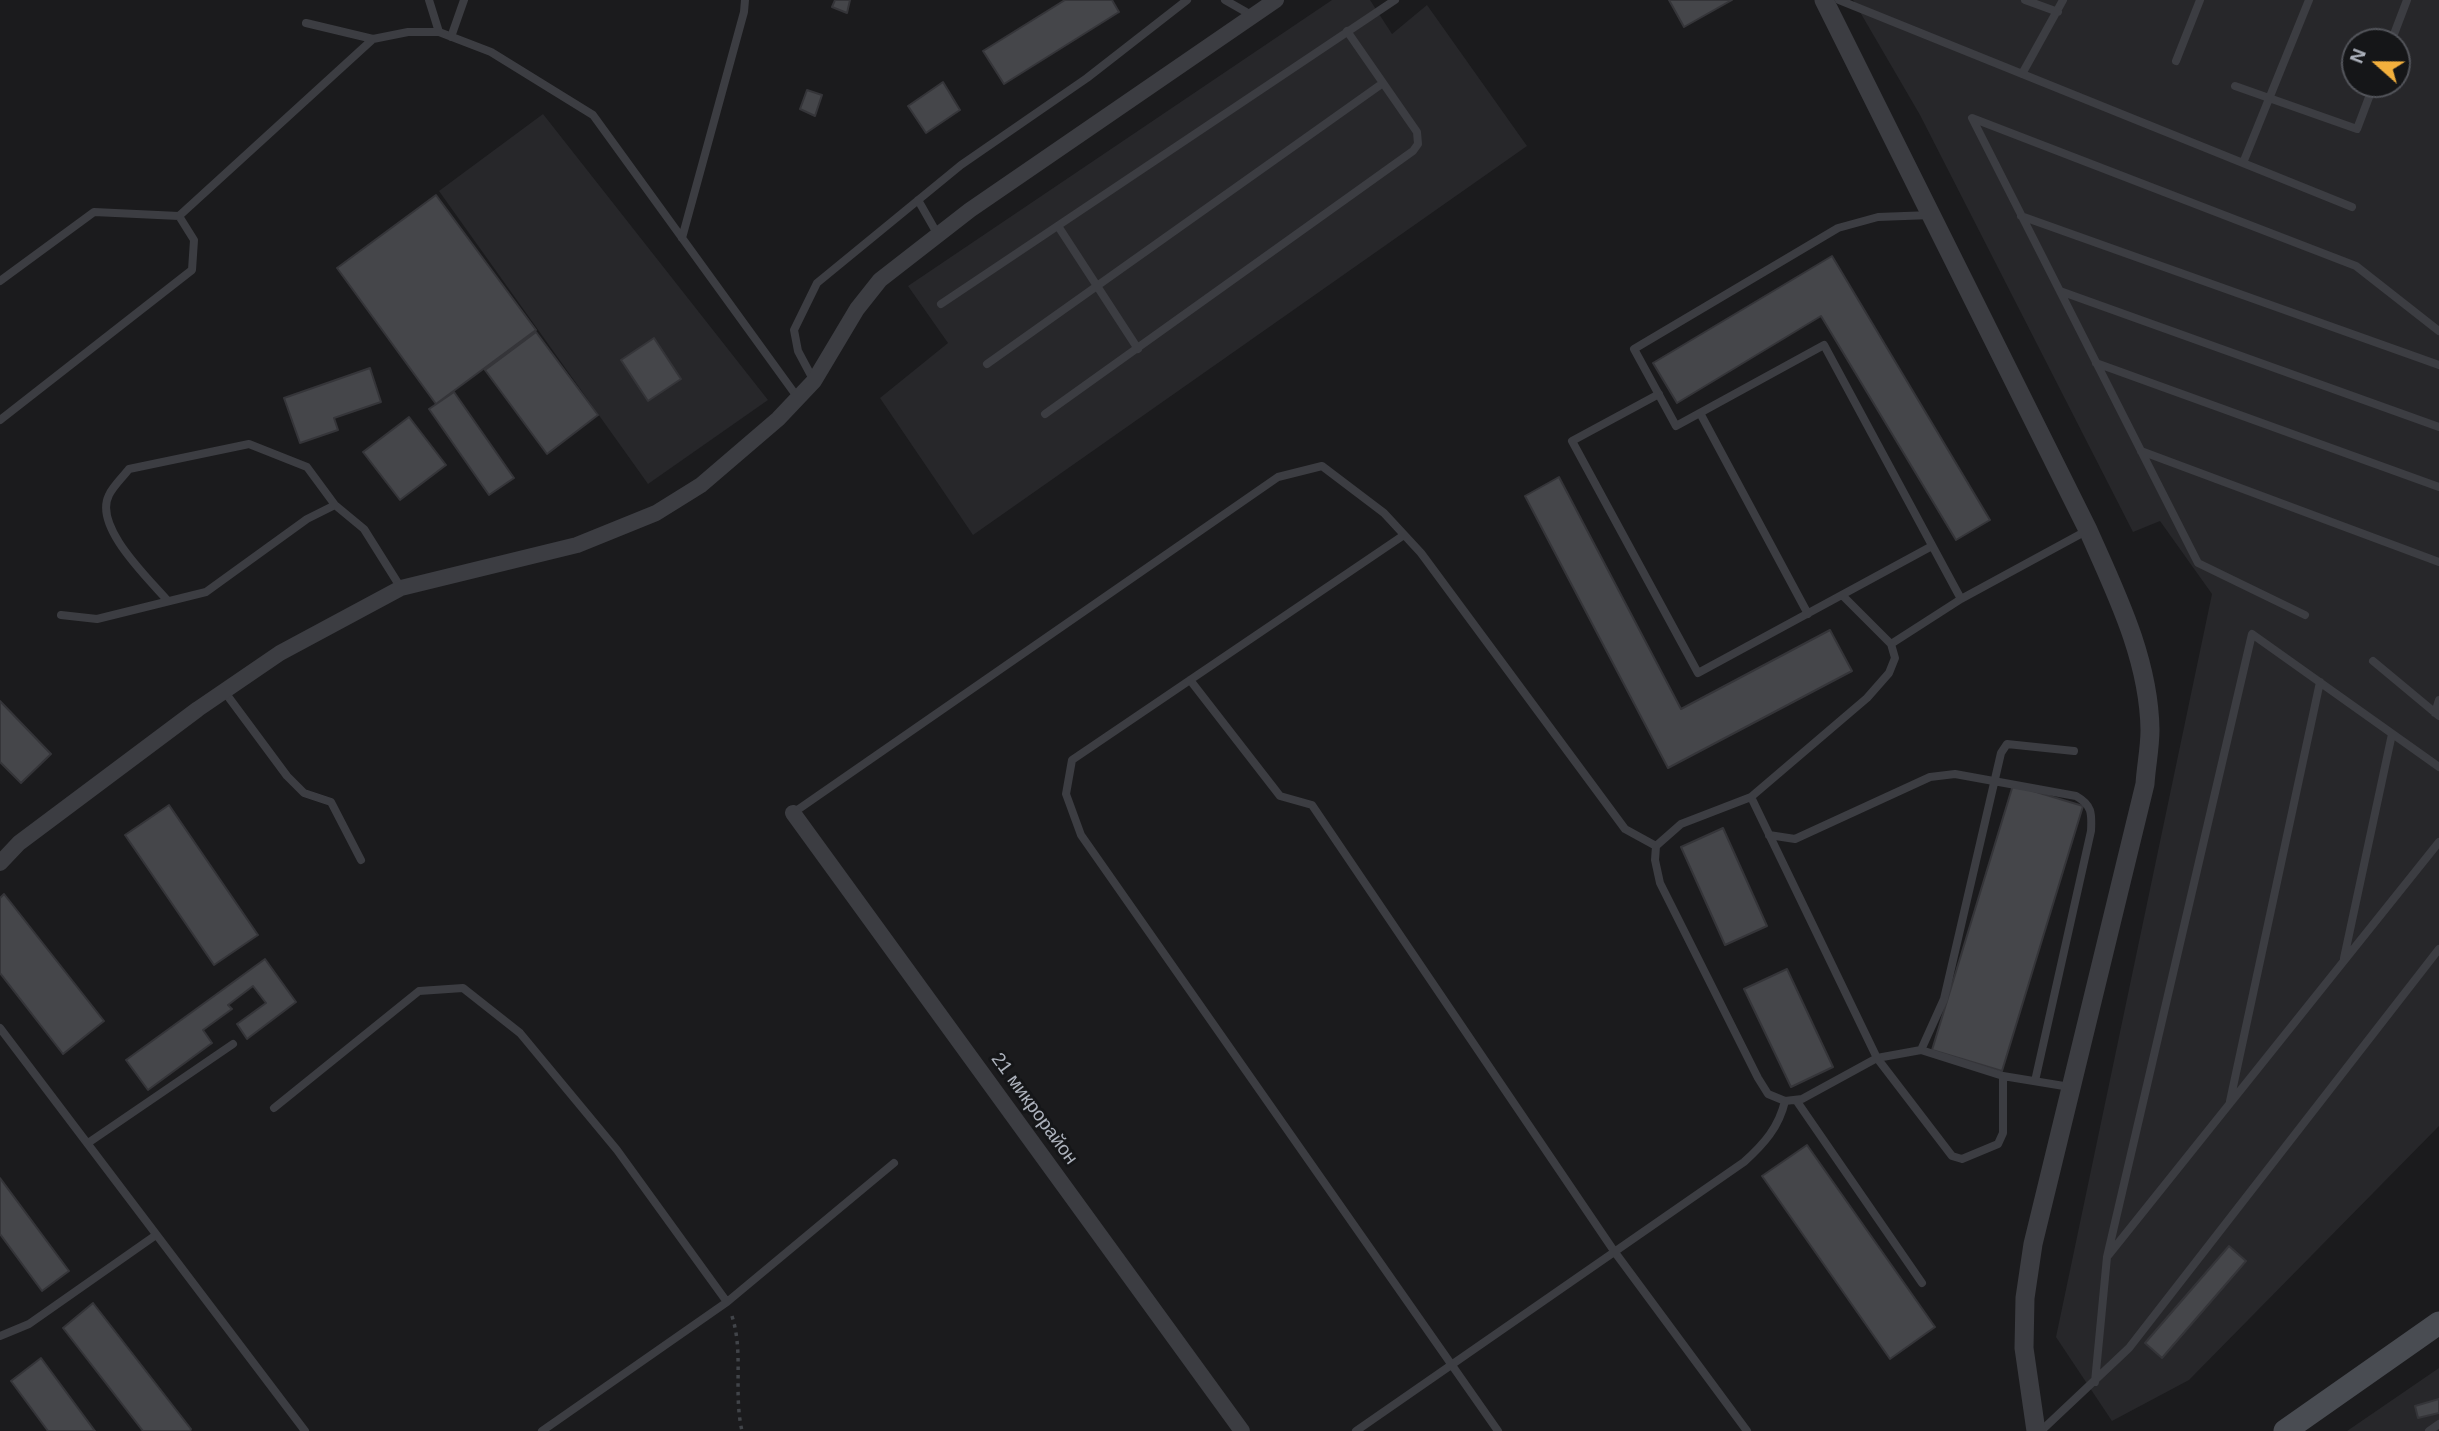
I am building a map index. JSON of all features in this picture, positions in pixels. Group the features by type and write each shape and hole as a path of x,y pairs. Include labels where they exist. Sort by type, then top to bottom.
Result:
{"main road":[{"path":"2285,1431 2439,1323"}],"street":[{"path":"0,863 19,843 224,691 280,653 401,588 577,545 656,513 701,485 778,419 814,381 857,309 880,280 939,235 1276,0"},
{"path":"1824,0 1934,215 2088,530 2127,617 2143,679 2150,730 2145,784 2033,1244 2025,1297 2024,1348 2039,1431"},
{"name":"21 микрорайон","path":"793,813 1242,1431"}],"lane":[{"path":"429,0 439,32"},
{"path":"451,37 464,0"},
{"path":"682,238 744,12 745,0"},
{"path":"814,381 798,351 794,330 817,283 961,164 1087,78 1187,0"},
{"path":"1225,0 1253,16"},
{"path":"941,304 1395,0"},
{"path":"1839,0 2352,207"},
{"path":"2025,0 2058,12"},
{"path":"2022,74 2063,0"},
{"path":"2176,61 2200,0"},
{"path":"2243,163 2309,0"},
{"path":"2396,28 2407,0"},
{"path":"306,23 373,39 408,32 439,32 491,52 593,116 798,398"},
{"path":"1045,414 1413,151 1418,132 1347,32"},
{"path":"0,281 94,212 179,216 373,39"},
{"path":"987,365 1383,83"},
{"path":"2235,86 2357,128 2369,98"},
{"path":"2305,615 2198,563 1972,118 2356,266 2439,331"},
{"path":"918,200 939,235"},
{"path":"1934,215 1878,216 1838,228 1634,349 1676,426 1824,345 1961,599"},
{"path":"0,421 192,270 194,240 179,216"},
{"path":"2021,216 2439,365"},
{"path":"1058,226 1138,349"},
{"path":"2060,291 2439,427"},
{"path":"2096,363 2439,488"},
{"path":"1659,394 1572,441 1698,673 1932,546"},
{"path":"1700,413 1808,614"},
{"path":"167,600 119,544 104,513 108,495 129,469 249,444 307,467 335,505 364,529 401,588"},
{"path":"2141,451 2439,562"},
{"path":"793,813 1278,477 1322,466 1384,513 1421,553 1625,830 1656,846"},
{"path":"61,615 97,619 206,592 307,519 335,505"},
{"path":"1891,644 1961,599 2088,530"},
{"path":"1404,535 1072,760 1066,794 1081,835 1498,1431"},
{"path":"1842,595 1891,644 1895,658 1889,673 1867,698 1751,797 1681,824 1656,846 1655,860 1660,883 1768,1094 1785,1101 1796,1100 1877,1058 1921,1050 2003,1076 2070,1087"},
{"path":"2095,1382 2107,1257 2252,634 2439,767"},
{"path":"2373,661 2437,715"},
{"path":"1190,680 1280,796 1312,805 1614,1251 1747,1431"},
{"path":"2229,1104 2320,682"},
{"path":"224,691 287,776 304,793 331,802 361,860"},
{"path":"2437,715 2439,700"},
{"path":"2344,961 2392,734"},
{"path":"1921,1050 1944,999 2001,753 2007,744 2074,751"},
{"path":"1769,835 1795,839 1930,777 1955,774 2076,796 2087,802 2092,812 2091,831 2035,1081"},
{"path":"1751,797 1877,1058 1952,1156 1962,1159 1998,1144 2003,1133 2003,1076"},
{"path":"2107,1257 2439,842"},
{"path":"2039,1431 2129,1348 2439,949"},
{"path":"274,1108 419,991 463,988 520,1033 617,1150 727,1301"},
{"path":"0,1028 305,1431"},
{"path":"88,1143 233,1044"},
{"path":"1796,1100 1922,1283"},
{"path":"1356,1431 1744,1162 1764,1144 1776,1127 1785,1101"},
{"path":"542,1431 727,1301 894,1163"},
{"path":"0,1336 29,1324 156,1235"},
{"path":"2429,1431 2439,1424"}],"path":[{"path":"727,1301 738,1336 736,1405 742,1431"}],"shaded area":[{"path":"1332,0 1370,0 1392,34 1427,5 1527,146 973,535 880,398 948,343 908,286"},
{"path":"1853,0 2439,0 2439,1126 2189,1380 2112,1421 2056,1337 2212,594 2160,521 2133,532 1920,115"},
{"path":"543,114 768,400 648,484 439,191"},
{"path":"2439,1368 2439,1431 2347,1431"}],"building":[{"path":"835,0 850,0 847,13 832,7"},
{"path":"1065,0 1112,0 1119,12 1004,84 983,51"},
{"path":"1669,0 1732,0 1684,27"},
{"path":"943,82 960,110 926,133 908,106"},
{"path":"807,90 822,95 815,116 800,109"},
{"path":"436,195 536,330 436,404 337,268"},
{"path":"1832,256 1990,520 1956,540 1821,316 1677,403 1653,363"},
{"path":"536,332 598,415 547,454 485,370"},
{"path":"654,338 681,379 648,401 621,360"},
{"path":"370,368 381,402 334,418 338,430 300,443 284,398"},
{"path":"454,392 514,478 489,495 429,409"},
{"path":"409,417 446,465 400,500 363,452"},
{"path":"1559,477 1681,709 1830,630 1852,671 1668,768 1525,496"},
{"path":"0,701 51,754 21,783 0,762"},
{"path":"2013,785 2083,806 2002,1071 1932,1050"},
{"path":"169,805 258,935 214,965 125,835"},
{"path":"1723,828 1767,926 1725,945 1681,847"},
{"path":"4,894 104,1021 63,1054 0,973 0,898"},
{"path":"265,959 296,1002 247,1039 237,1024 266,1003 253,986 228,1005 232,1009 203,1030 212,1043 148,1090 126,1060"},
{"path":"1787,969 1833,1067 1791,1087 1744,989"},
{"path":"1807,1145 1935,1327 1890,1359 1762,1176"},
{"path":"0,1178 69,1271 42,1291 0,1234"},
{"path":"2229,1246 2246,1261 2162,1358 2145,1343"},
{"path":"93,1303 190,1431 143,1431 63,1328"},
{"path":"41,1358 95,1431 48,1431 11,1381"},
{"path":"2439,1399 2439,1413 2418,1418 2415,1406"}]}
